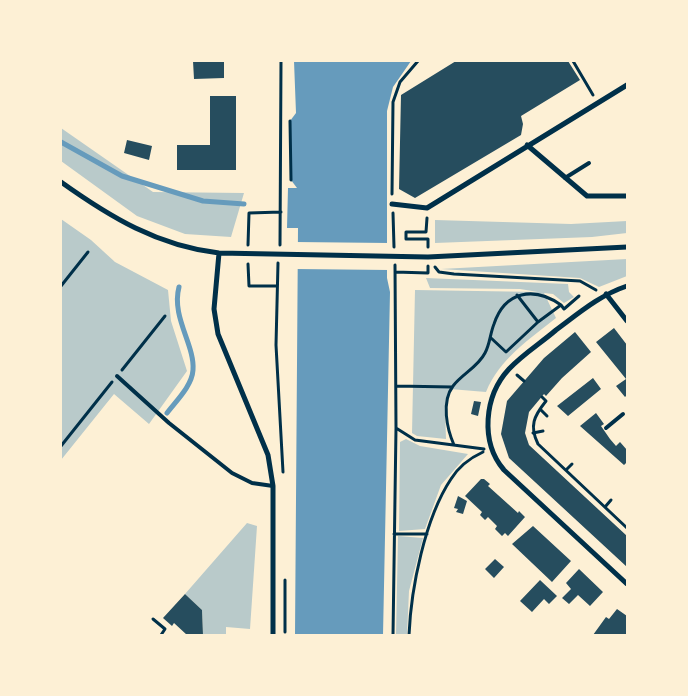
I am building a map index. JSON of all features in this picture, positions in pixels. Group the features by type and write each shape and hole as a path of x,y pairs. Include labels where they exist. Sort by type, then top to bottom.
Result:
{"street":[{"path":"392,204 427,208 627,85"},
{"path":"527,145 587,196 627,196"},
{"path":"61,182 124,224 164,242 191,250 267,255 428,257 627,247"},
{"path":"219,253 214,309 218,334 268,454 274,486 273,635"},
{"path":"627,286 606,294 518,361 502,378 494,396 488,431 490,448 504,470 627,584"},
{"path":"606,294 627,321"}],"lane":[{"path":"565,178 589,163"},
{"path":"117,376 169,423 232,473 252,483 274,486"},
{"path":"606,428 623,414"}],"path":[{"path":"394,252 392,204 393,102 400,82 418,61"},
{"path":"573,61 598,102"},
{"path":"290,121 291,180"},
{"path":"427,208 426,232 406,232 406,239 428,239"},
{"path":"276,286 249,286 249,213 281,212"},
{"path":"61,286 88,252"},
{"path":"428,257 440,272 580,281 606,294"},
{"path":"393,635 396,428 395,262"},
{"path":"395,272 428,272"},
{"path":"454,445 447,426 447,406 452,387 483,356 498,315 517,295 537,294 547,296 564,309 579,296"},
{"path":"517,295 538,322"},
{"path":"491,338 506,352 538,322 561,305"},
{"path":"396,386 452,387"},
{"path":"542,397 546,401 533,420 533,433 538,444 627,528"},
{"path":"540,409 547,416"},
{"path":"396,428 415,440 476,449 490,448"},
{"path":"533,433 543,431"},
{"path":"409,635 414,592 428,534 451,479 465,462 490,448"},
{"path":"566,470 572,464"},
{"path":"604,507 611,500"},
{"path":"394,534 428,534"},
{"path":"153,619 165,630 160,635"}],"shaded area":[{"path":"61,128 153,192 244,193 231,237 185,234 137,216 61,161"},
{"path":"61,219 91,240 115,262 168,290 171,321 187,371 149,424 114,394 61,460"},
{"path":"435,220 571,224 627,221 627,233 592,237 435,243"},
{"path":"627,259 627,276 599,287 580,278 441,269"},
{"path":"426,278 568,284 569,292 574,297 564,303 553,294 544,293 556,318 507,359 486,392 450,389 445,409 446,439 417,436 412,433 415,290 538,292 520,289 430,288"},
{"path":"406,439 420,446 468,454 441,485 425,529 399,531 400,442"},
{"path":"247,523 257,526 250,629 226,627 226,635 203,635 202,610 185,594"},
{"path":"398,536 423,538 409,591 407,635 396,635"}],"water":[{"path":"294,61 411,61 393,87 387,111 387,278 390,292 383,635 295,635 298,228 287,228 288,188 297,188 291,180 290,121 296,113"}],"pier":[{"path":"295,242 389,243 389,270 295,269"}],"building":[{"path":"193,61 224,61 224,78 194,79"},
{"path":"456,61 568,61 580,80 521,116 523,124 521,135 415,198 399,189 401,95"},
{"path":"210,96 236,96 236,170 177,170 177,145 210,145"},
{"path":"127,140 152,146 149,160 124,153"},
{"path":"614,328 627,345 627,395 625,397 616,386 626,379 596,342"},
{"path":"575,332 591,352 562,378 546,396 544,394 529,412 525,433 529,445 627,536 627,567 509,458 501,434 507,401 544,358"},
{"path":"593,378 601,389 568,416 557,406"},
{"path":"474,401 481,402 478,416 471,414"},
{"path":"596,413 604,424 601,426 610,439 616,446 620,442 627,450 627,462 624,465 580,426"},
{"path":"481,479 490,484 488,486 525,517 508,536 505,533 502,536 495,529 497,526 488,517 485,520 480,515 482,512 465,496"},
{"path":"458,496 467,501 463,514 456,512 458,509 454,508"},
{"path":"533,526 571,561 552,582 512,544"},
{"path":"495,559 504,567 494,578 485,569"},
{"path":"579,569 603,592 590,606 578,595 569,604 562,598 571,589 566,583"},
{"path":"540,580 557,596 549,604 544,599 532,612 520,601"},
{"path":"185,594 202,610 203,635 187,635 174,623 172,626 163,618"},
{"path":"617,609 627,616 627,635 593,635 606,617 609,619"}],"waterway":[{"path":"61,142 122,176 203,201 244,204"},
{"path":"167,413 187,387 193,370 191,351 178,309 179,287"}]}
